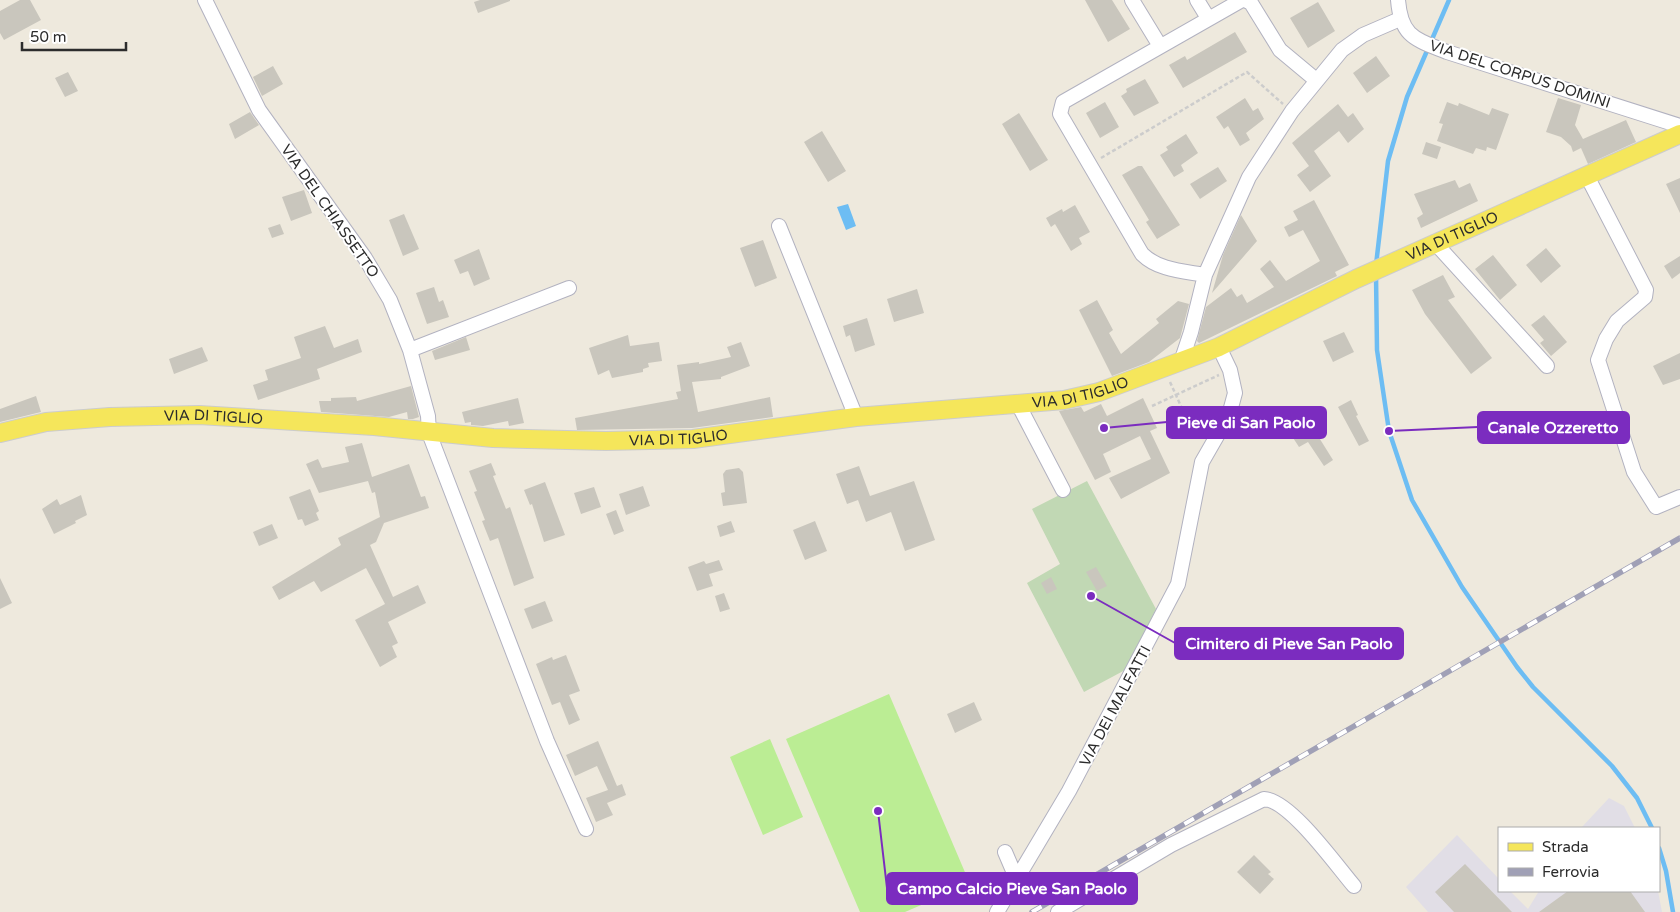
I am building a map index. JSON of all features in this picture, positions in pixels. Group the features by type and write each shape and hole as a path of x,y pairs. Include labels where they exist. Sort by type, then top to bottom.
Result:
{"main road":[{"name":"VIA DI TIGLIO","path":"0,433 46,422 199,415 368,426 493,438 606,442 684,439 856,417 1064,400 1099,392 1220,347 1356,280 1680,134"}],"street":[{"name":"VIA DEL CHIASSETTO","path":"205,0 259,110 365,258 390,300 410,350 428,416 429,433"},
{"path":"1132,0 1160,46"},
{"path":"1198,0 1208,18"},
{"path":"1205,275 1162,267 1149,261 1142,254 1060,114 1063,102 1208,18 1244,0 1251,3 1280,50 1316,80"},
{"path":"1181,362 1191,332 1205,275 1249,177 1292,111 1342,50 1352,42 1400,18 1398,0"},
{"name":"VIA DEL CORPUS DOMINI","path":"1400,18 1413,38 1447,52 1680,126"},
{"path":"1587,176 1646,290 1645,297 1617,320 1606,338 1598,360 1634,472 1656,507 1680,497"},
{"path":"779,226 856,417"},
{"path":"1436,244 1547,366"},
{"path":"410,350 569,288"},
{"name":"VIA DEI MALFATTI","path":"997,912 1069,791 1178,584 1202,462 1229,415 1235,393 1230,370 1220,347"},
{"path":"1018,404 1062,490"},
{"path":"429,433 547,741 586,829"},
{"path":"1058,912 1171,845 1264,799 1273,799 1289,810 1354,886"},
{"path":"1005,852 1017,880"}],"path":[{"path":"1090,164 1247,72 1292,111"},
{"path":"1164,369 1190,426"},
{"path":"1152,406 1230,370"}],"shaded area":[{"path":"1609,798 1624,806 1634,827 1582,827"},
{"path":"1457,835 1498,878 1498,892 1511,892 1528,909 1538,892 1658,892 1662,912 1428,912 1406,887"}],"green space":[{"path":"1087,481 1156,609 1127,669 1084,692 1027,583 1060,564 1032,509"},
{"path":"889,694 970,884 905,912 860,912 786,739"},
{"path":"770,739 803,817 763,835 730,757"}],"water":[{"path":"848,204 856,226 846,230 837,207"}],"building":[{"path":"20,0 30,0 41,20 4,40 0,33 0,11"},
{"path":"480,0 510,1 478,13 474,2"},
{"path":"1085,0 1112,0 1130,29 1108,42"},
{"path":"1318,2 1335,31 1308,48 1290,18"},
{"path":"1235,32 1247,52 1183,88 1169,65 1185,56 1187,60"},
{"path":"1376,56 1390,76 1367,93 1353,73"},
{"path":"273,66 283,84 262,96 253,77"},
{"path":"68,72 78,91 65,97 55,78"},
{"path":"1145,79 1159,103 1134,116 1121,96 1127,92 1126,89"},
{"path":"1245,98 1253,111 1258,108 1264,119 1246,133 1250,140 1240,146 1228,126 1224,129 1216,117"},
{"path":"1558,98 1581,105 1575,125 1583,139 1626,120 1636,142 1588,164 1581,148 1573,152 1571,146 1561,137 1546,132"},
{"path":"1105,102 1119,127 1100,138 1086,113"},
{"path":"1447,102 1458,106 1459,103 1489,115 1492,108 1509,114 1496,150 1487,147 1486,151 1476,148 1473,154 1437,141 1443,124 1439,123"},
{"path":"1338,104 1348,117 1353,113 1364,129 1348,143 1339,131 1314,151 1331,176 1310,192 1297,175 1309,166 1292,143"},
{"path":"250,112 259,125 235,139 229,124"},
{"path":"1019,113 1048,160 1030,171 1002,124"},
{"path":"822,131 846,171 828,182 804,142"},
{"path":"1186,134 1198,153 1181,165 1184,171 1174,177 1160,155 1168,150 1166,147"},
{"path":"1426,142 1441,147 1437,159 1422,154"},
{"path":"1138,166 1142,166 1180,225 1157,239 1146,222 1149,220 1122,175"},
{"path":"1218,167 1227,181 1200,199 1190,184"},
{"path":"1680,178 1680,213 1666,184"},
{"path":"1455,180 1459,188 1470,183 1478,201 1421,228 1417,218 1423,214 1414,194"},
{"path":"304,190 312,213 291,221 282,197"},
{"path":"1314,200 1349,265 1335,272 1337,276 1199,343 1197,341 1206,307 1231,288 1237,297 1242,294 1247,303 1274,287 1260,269 1270,260 1286,281 1320,261 1303,230 1289,237 1284,227 1298,220 1293,211"},
{"path":"1075,205 1090,232 1079,238 1082,244 1071,251 1055,224 1051,227 1046,218 1062,209 1063,212"},
{"path":"404,214 419,249 403,256 389,220"},
{"path":"1241,215 1257,241 1212,293 1223,255"},
{"path":"280,224 284,234 272,238 268,228"},
{"path":"763,240 777,278 755,287 740,248"},
{"path":"1546,248 1561,266 1541,283 1526,265"},
{"path":"479,249 490,279 474,286 468,271 460,274 454,260"},
{"path":"1493,255 1517,285 1500,300 1475,269"},
{"path":"1680,256 1680,273 1672,279 1664,266"},
{"path":"1443,275 1455,297 1448,300 1492,358 1471,374 1425,314 1412,290"},
{"path":"434,287 439,302 443,300 449,317 427,324 416,293"},
{"path":"917,289 924,313 894,322 887,299"},
{"path":"1097,300 1113,330 1109,333 1121,354 1159,323 1156,319 1178,301 1189,304 1180,338 1149,362 1112,376 1079,310"},
{"path":"1544,315 1567,342 1551,356 1540,343 1544,340 1531,325"},
{"path":"867,318 875,345 855,352 850,335 846,337 843,326"},
{"path":"325,326 334,348 358,339 362,352 317,369 320,379 258,400 253,385 268,380 265,370 301,358 294,337"},
{"path":"1344,332 1354,352 1333,362 1323,341"},
{"path":"628,335 630,346 659,342 662,361 648,363 649,367 643,369 643,372 612,378 609,370 598,375 589,348"},
{"path":"466,337 470,350 435,360 432,351"},
{"path":"741,342 750,366 721,377 721,379 692,382 698,412 770,397 773,417 692,428 577,430 575,418 678,399 676,392 681,391 677,365 699,362 699,364 731,357 727,347"},
{"path":"202,347 208,361 174,374 169,359"},
{"path":"1680,353 1680,379 1663,385 1653,366"},
{"path":"411,386 419,417 413,419 408,419 407,412 389,417 321,412 319,401 331,401 331,398 356,397 357,401"},
{"path":"36,396 41,412 0,422 0,409"},
{"path":"518,398 524,423 509,426 508,421 483,426 471,425 471,422 465,423 462,412"},
{"path":"1143,398 1157,428 1150,431 1170,473 1121,499 1109,478 1151,459 1140,436 1103,454 1111,472 1095,480 1059,411 1081,407 1084,412 1101,404 1107,416"},
{"path":"1351,400 1358,415 1356,416 1369,441 1359,446 1338,407"},
{"path":"1303,412 1333,460 1324,466 1308,442 1299,447 1284,424"},
{"path":"362,443 372,477 409,464 421,497 425,496 429,508 384,523 376,542 370,545 393,597 418,585 426,603 388,622 398,643 392,646 397,657 380,667 355,620 385,604 366,568 321,592 314,581 279,600 272,587 341,545 338,538 380,517 375,492 372,493 368,481 319,493 306,464 318,459 322,468 349,462 345,447"},
{"path":"491,463 496,475 493,476 506,509 510,507 534,578 514,586 498,538 490,541 482,521 485,520 474,492 477,491 469,471"},
{"path":"859,466 870,496 914,481 935,540 905,551 891,512 866,522 858,500 847,504 836,474"},
{"path":"739,468 743,472 747,503 723,506 721,493 725,492 723,474 726,470"},
{"path":"545,482 565,535 544,542 532,504 530,505 524,490"},
{"path":"643,486 650,506 626,515 619,494"},
{"path":"594,487 601,507 581,514 574,493"},
{"path":"310,489 319,511 316,513 319,520 305,526 302,519 298,520 289,497"},
{"path":"81,495 87,515 54,534 42,509 57,499 60,505"},
{"path":"616,510 624,531 614,535 606,514"},
{"path":"731,521 735,532 720,537 717,526"},
{"path":"815,521 827,551 805,560 793,530"},
{"path":"272,524 278,538 259,546 253,532"},
{"path":"719,560 723,570 709,574 713,586 697,591 688,567 704,561 706,564"},
{"path":"1096,567 1107,586 1097,591 1086,572"},
{"path":"1051,577 1057,589 1047,594 1041,583"},
{"path":"0,578 12,603 0,609"},
{"path":"724,593 730,609 720,612 715,596"},
{"path":"545,601 553,621 532,629 524,609"},
{"path":"566,655 580,691 569,695 580,720 569,725 560,702 552,705 536,664 552,657 553,660"},
{"path":"974,702 982,720 955,733 947,714"},
{"path":"598,741 617,786 622,784 626,795 607,803 613,815 596,822 586,798 608,790 597,766 575,776 566,755"},
{"path":"1254,855 1271,872 1268,874 1274,879 1260,894 1237,872"},
{"path":"1465,864 1512,912 1454,912 1435,892"},
{"path":"1567,892 1631,892 1645,912 1539,912"}],"waterway":[{"path":"1376,265 1388,161 1407,97 1449,0"},
{"path":"1376,275 1377,350 1389,431 1412,500 1462,587 1517,667 1533,687 1612,766 1637,798 1652,827"},
{"path":"1660,851 1666,871 1673,912"}],"railway":[{"path":"1032,912 1680,538"}],"place":[{"name":"Pieve di San Paolo","path":"1104,428"},
{"name":"Canale Ozzeretto","path":"1389,431"},
{"name":"Cimitero di Pieve San Paolo","path":"1091,596"},
{"name":"Campo Calcio Pieve San Paolo","path":"878,811"}]}
